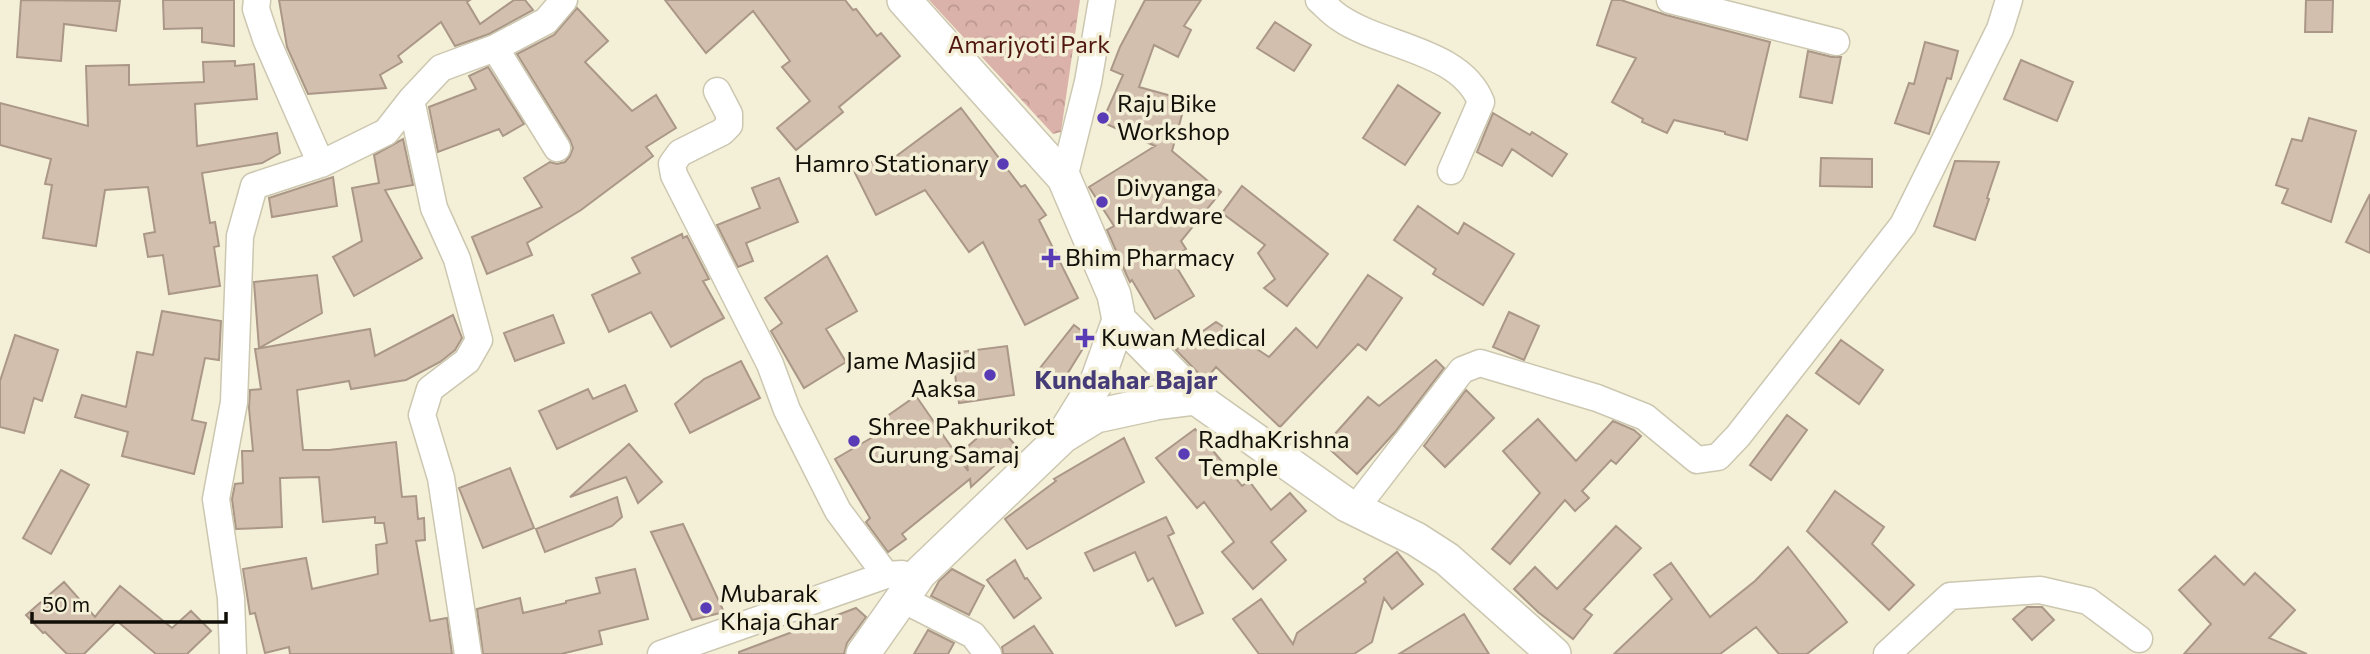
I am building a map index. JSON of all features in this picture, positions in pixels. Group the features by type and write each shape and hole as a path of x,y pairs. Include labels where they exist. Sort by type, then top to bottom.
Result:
{"main road":[{"path":"904,0 1064,178 1114,295 1119,320 1097,381 1063,436"},
{"path":"1119,320 1196,398 1355,509 1416,539 1447,559 1553,654"},
{"path":"863,654 903,582 1063,436 1096,416 1156,403 1196,398"}],"street":[{"path":"257,0 256,9 266,38 321,164"},
{"path":"233,654 231,598 216,499 234,402 240,236 254,186 321,164 386,132 441,68 495,48 546,21 564,0"},
{"path":"1064,178 1088,82 1102,0"},
{"path":"1319,0 1341,19 1457,69 1476,88 1481,102 1451,171"},
{"path":"1670,0 1836,42"},
{"path":"1355,509 1462,370 1480,363 1597,398 1645,418 1697,460 1718,457 1746,426 1903,225 2000,29 2009,0"},
{"path":"495,48 557,148"},
{"path":"717,91 729,114 729,125 722,132 680,153 673,164 674,175 770,364 787,410 838,511 903,582 973,635 988,654"},
{"path":"411,100 434,208 457,259 479,340 467,361 430,389 422,415 441,478 468,654"},
{"path":"661,654 903,582"},
{"path":"1887,654 1950,597 2040,590 2088,601 2139,639"}],"green space":[{"name":"Amarjyoti Park","path":"929,0 1080,0 1061,132 1053,134"}],"building":[{"path":"21,0 120,1 116,31 64,24 61,61 17,57"},
{"path":"163,0 234,0 234,46 202,42 202,28 164,29"},
{"path":"279,0 470,0 467,2 480,24 514,0 525,0 533,10 489,34 455,46 441,22 398,56 402,62 380,75 386,88 308,94 287,47"},
{"path":"665,0 845,0 853,10 856,9 877,36 881,33 900,56 839,107 843,112 796,150 777,128 810,101 782,67 790,61 753,11 706,53"},
{"path":"1145,0 1201,0 1184,26 1191,30 1178,57 1154,45 1139,87 1186,100 1172,151 1221,192 1181,241 1186,249 1171,258 1194,296 1155,319 1132,280 1130,282 1107,230 1114,226 1089,187 1155,146 1102,122 1123,75 1111,70"},
{"path":"1612,0 1621,0 1666,15 1770,42 1747,140 1674,120 1667,133 1642,122 1643,119 1612,102 1636,58 1597,45"},
{"path":"2306,0 2333,0 2332,32 2305,32"},
{"path":"577,8 608,41 585,62 632,111 656,95 676,128 646,147 653,156 581,210 527,243 532,255 487,274 472,237 542,207 524,178 550,162 565,162 573,148 517,54 554,35"},
{"path":"1275,22 1311,45 1294,71 1257,48"},
{"path":"1925,42 1958,51 1951,79 1947,78 1929,134 1895,123 1909,83 1914,84"},
{"path":"1808,51 1841,57 1832,103 1800,97"},
{"path":"2021,60 2073,82 2057,121 2004,99"},
{"path":"235,61 235,66 254,64 257,99 195,104 197,146 277,133 280,153 262,163 202,173 210,223 215,222 219,246 214,247 220,286 169,294 163,255 148,257 144,234 155,232 148,187 105,190 96,246 43,238 52,185 45,184 51,159 0,145 0,103 88,126 86,66 129,65 129,85 204,82 203,62"},
{"path":"488,67 524,124 503,136 499,129 438,152 429,107 476,89 469,76"},
{"path":"1398,85 1440,113 1405,165 1363,138"},
{"path":"961,108 1021,187 1025,185 1046,215 1039,220 1078,298 1025,325 983,242 969,252 925,190 876,215 854,171 884,156 887,163"},
{"path":"1493,113 1530,135 1532,132 1567,154 1552,176 1512,149 1502,166 1477,152"},
{"path":"2309,118 2356,131 2331,222 2282,203 2288,189 2276,185 2292,139 2302,141"},
{"path":"403,139 413,185 385,190 422,258 354,296 333,257 362,241 352,188 379,183 374,155"},
{"path":"1821,158 1872,159 1872,187 1820,186"},
{"path":"1955,161 1999,162 1975,240 1934,226"},
{"path":"333,177 337,206 272,217 269,198"},
{"path":"779,178 798,222 746,243 753,261 738,267 717,225 760,208 752,188"},
{"path":"1242,186 1328,254 1287,306 1264,288 1275,279 1258,253 1265,245 1222,213"},
{"path":"2370,194 2370,253 2346,242"},
{"path":"1418,206 1458,234 1464,223 1514,254 1483,305 1433,274 1436,269 1394,240"},
{"path":"682,234 683,238 687,236 709,279 703,281 724,318 671,347 651,312 609,332 592,295 640,273 632,258"},
{"path":"827,256 857,311 826,329 846,362 804,388 771,331 782,323 765,298"},
{"path":"317,275 322,313 259,348 254,282"},
{"path":"1368,275 1402,298 1366,350 1358,344 1280,427 1216,367 1205,380 1176,350 1216,322 1269,357 1296,328 1317,348"},
{"path":"162,311 221,321 219,360 205,358 192,420 206,423 194,474 122,456 128,432 75,417 82,395 126,407 137,352 153,355"},
{"path":"1509,312 1539,326 1524,360 1493,347"},
{"path":"453,315 462,338 455,350 440,362 406,380 351,389 349,381 297,390 303,450 329,450 396,442 402,497 416,496 418,519 424,518 425,540 416,541 430,621 447,618 452,654 290,654 289,647 265,653 255,613 250,614 243,569 306,558 312,589 378,574 376,545 387,543 384,523 375,523 375,517 323,522 319,477 280,478 282,527 236,529 232,499 235,484 243,483 242,451 253,451 250,390 261,389 255,349 370,329 375,356"},
{"path":"553,315 564,343 515,361 504,333"},
{"path":"1074,325 1090,337 1061,384 1040,368"},
{"path":"15,335 58,350 42,401 34,398 24,433 0,427 0,381"},
{"path":"1841,340 1883,370 1859,404 1816,373"},
{"path":"1007,346 1014,395 959,403 952,353"},
{"path":"1436,360 1444,368 1395,432 1357,474 1325,445 1368,397 1379,406"},
{"path":"741,361 760,398 690,433 675,404 704,379"},
{"path":"625,385 637,411 557,449 539,411 588,389 593,399"},
{"path":"1466,390 1494,418 1445,467 1424,446"},
{"path":"916,396 968,471 965,449 995,422 1016,446 971,487 970,479 902,534 906,539 888,552 866,522 870,518 835,459 878,434 873,426"},
{"path":"1787,415 1807,430 1771,480 1750,465"},
{"path":"1538,419 1576,461 1613,421 1641,436 1616,464 1611,460 1582,491 1589,498 1575,511 1565,500 1510,564 1492,549 1540,493 1503,451"},
{"path":"1195,429 1242,486 1249,481 1271,510 1290,493 1306,511 1271,542 1286,560 1253,589 1222,552 1234,542 1204,502 1197,508 1156,458"},
{"path":"1124,438 1144,482 1027,549 1005,519 1056,481 1054,479"},
{"path":"629,444 662,482 638,503 626,477 570,497"},
{"path":"510,468 534,528 483,548 459,488"},
{"path":"61,470 89,485 51,554 23,538"},
{"path":"1835,491 1884,527 1872,544 1914,585 1889,610 1807,531"},
{"path":"617,497 622,517 612,526 545,552 536,529"},
{"path":"1166,517 1174,533 1168,536 1203,613 1176,626 1153,578 1148,581 1135,552 1094,571 1085,553"},
{"path":"683,524 724,612 692,620 651,532"},
{"path":"1616,526 1641,548 1584,609 1592,615 1573,639 1514,589 1535,567 1557,589"},
{"path":"1788,547 1847,622 1807,654 1779,654 1756,627 1720,654 1614,654 1672,599 1654,575 1671,563 1710,617 1755,581"},
{"path":"1397,552 1423,584 1392,609 1384,598 1372,642 1354,654 1259,654 1233,619 1261,599 1293,644 1297,633 1366,582 1364,579"},
{"path":"2215,556 2244,585 2255,573 2295,610 2269,638 2307,654 2184,654 2211,624 2179,590"},
{"path":"1015,560 1025,579 1027,578 1041,598 1014,618 987,580"},
{"path":"635,569 648,619 599,631 602,644 561,654 483,654 477,609 520,598 523,613 566,603 600,593 596,578"},
{"path":"952,569 984,586 969,615 931,596 939,581"},
{"path":"64,582 95,617 120,586 172,628 191,611 211,631 187,654 156,654 117,621 84,654 67,654 26,615"},
{"path":"2027,607 2042,607 2054,620 2032,640 2013,619"},
{"path":"856,608 866,617 847,643 844,654 739,654 739,652"},
{"path":"1464,614 1489,654 1399,654"},
{"path":"1034,626 1053,654 1003,654 1002,647"},
{"path":"928,630 954,643 948,654 914,654"}],"place":[{"name":"Raju Bike Workshop","path":"1103,118"},
{"name":"Hamro Stationary","path":"1003,164"},
{"name":"Divyanga Hardware","path":"1102,202"},
{"name":"Bhim Pharmacy","path":"1051,258"},
{"name":"Kuwan Medical","path":"1085,338"},
{"name":"Jame Masjid Aaksa","path":"990,375"},
{"name":"Shree Pakhurikot Gurung Samaj","path":"854,441"},
{"name":"RadhaKrishna Temple","path":"1184,454"},
{"name":"Mubarak Khaja Ghar","path":"706,608"}],"district":[{"name":"Kundahar Bajar","path":"1126,380"}]}
